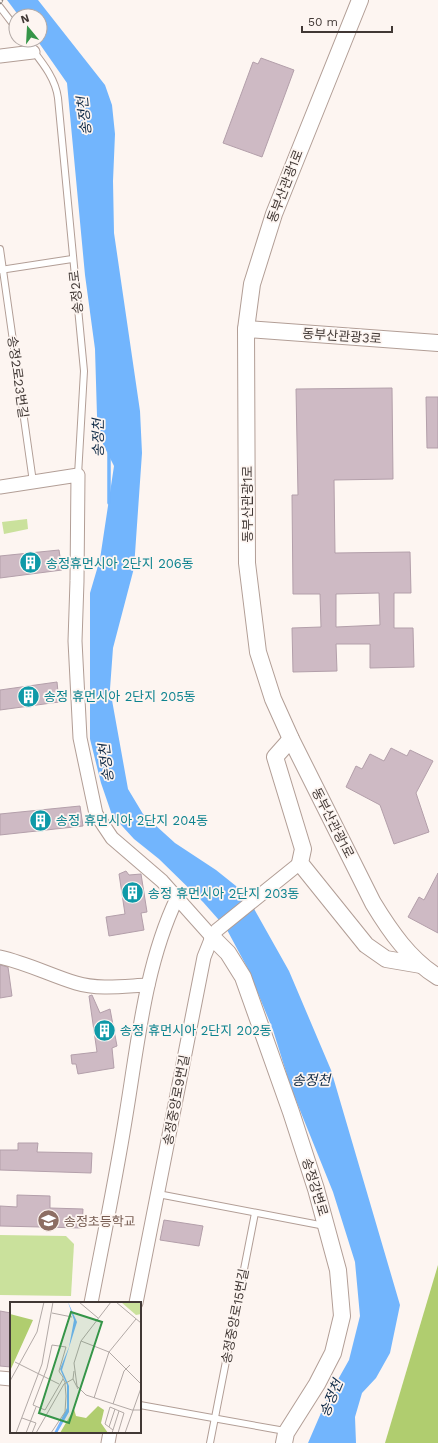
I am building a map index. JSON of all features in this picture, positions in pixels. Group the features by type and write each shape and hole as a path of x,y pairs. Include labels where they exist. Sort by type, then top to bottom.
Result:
{"street":[{"name":"동부산관광1로","path":"360,0 274,214 252,284 246,329 247,563 258,652 273,699 291,739 373,903 387,927 421,965 438,977"},
{"path":"0,56 33,52"},
{"name":"동부산관광3로","path":"246,329 438,343"},
{"path":"0,487 78,475 75,641 80,738 96,814 112,838 162,881 215,933 294,867 303,849 275,756 291,739"},
{"path":"294,867 366,945 386,959 421,965"},
{"path":"91,1302 123,1134 148,985 171,912 178,898"},
{"name":"송정중앙로9번길","path":"136,1302 204,957 215,933"},
{"name":"송정강변로","path":"215,933 243,978 291,1112 338,1270 342,1316 334,1353 286,1437"},
{"path":"0,957 29,965 77,984 111,987 148,985"},
{"path":"0,1378 10,1379"},
{"path":"108,1443 110,1433"}],"lane":[{"path":"0,7 8,18"},
{"name":"송정2로","path":"30,48 50,74 56,89 84,371 78,475"},
{"name":"송정2로23번길","path":"0,249 1,269 33,482"},
{"path":"1,269 72,259"},
{"path":"158,1194 326,1227"},
{"name":"송정중앙로15번길","path":"210,1443 255,1213"},
{"path":"141,1405 215,1418 286,1437"}],"green space":[{"path":"27,519 28,529 4,534 2,522"},
{"path":"0,1235 66,1236 74,1244 71,1296 0,1295"},
{"path":"438,1265 438,1443 385,1443"}],"water":[{"name":"송정천","path":"7,0 38,0 44,8 13,8"},
{"name":"송정천","path":"48,13 105,85 112,105 115,134 113,181 114,233 140,411 142,453 134,568 113,648 110,689 128,789 143,814 175,843 216,870 236,886 253,907 289,971 331,1070 400,1305 390,1353 376,1378 362,1393 355,1417 356,1443 308,1443 327,1399 349,1360 360,1316 355,1262 333,1192 291,1088 273,1030 248,969 226,928 203,902 159,859 134,839 112,815 101,783 90,739 90,593 100,559 114,466 103,444 97,416 95,349 85,275 67,83 43,48 48,48"}],"building":[{"path":"261,58 294,70 262,157 223,143 253,62 258,64"},
{"path":"392,388 393,479 334,480 335,553 410,552 411,593 394,593 394,628 413,628 414,667 370,668 370,644 336,644 337,671 293,672 292,628 321,627 320,594 293,594 292,495 298,495 296,389","holes":["379,593 380,625 336,627 336,594"]},
{"path":"426,397 438,397 438,448 427,448"},
{"name":"송정휴먼시아 2단지 206동","path":"59,550 62,570 0,578 0,556"},
{"name":"송정 휴먼시아 2단지 205동","path":"57,682 59,702 0,710 0,690"},
{"path":"391,748 407,756 410,750 433,761 416,793 429,832 394,844 380,805 346,787 356,766 362,769 370,754 384,761"},
{"name":"송정 휴먼시아 2단지 204동","path":"80,806 83,826 0,835 0,814"},
{"name":"송정 휴먼시아 2단지 203동","path":"126,871 129,875 141,874 147,912 141,913 144,930 109,936 106,917 125,914 119,874"},
{"path":"438,873 438,933 408,917 419,897 424,900"},
{"path":"0,965 8,967 12,996 0,998"},
{"name":"송정 휴먼시아 2단지 202동","path":"92,995 100,1013 110,1009 117,1046 112,1048 114,1068 78,1074 76,1064 72,1064 71,1055 97,1052 89,996"},
{"path":"18,1143 38,1143 37,1152 92,1153 91,1173 0,1170 0,1150 18,1150"},
{"path":"17,1195 50,1196 50,1208 83,1209 82,1228 0,1226 0,1206 17,1207"},
{"path":"164,1220 203,1226 199,1246 160,1240"},
{"path":"0,1311 10,1313 10,1367 0,1366"}],"waterway":[{"name":"송정천","path":"109,453 109,503"}],"place":[{"name":"송정휴먼시아 2단지 206동","path":"30,563"},
{"name":"송정 휴먼시아 2단지 205동","path":"29,696"},
{"name":"송정 휴먼시아 2단지 204동","path":"41,820"},
{"name":"송정 휴먼시아 2단지 203동","path":"133,893"},
{"name":"송정 휴먼시아 2단지 202동","path":"104,1030"},
{"name":"송정초등학교","path":"49,1221"}]}
